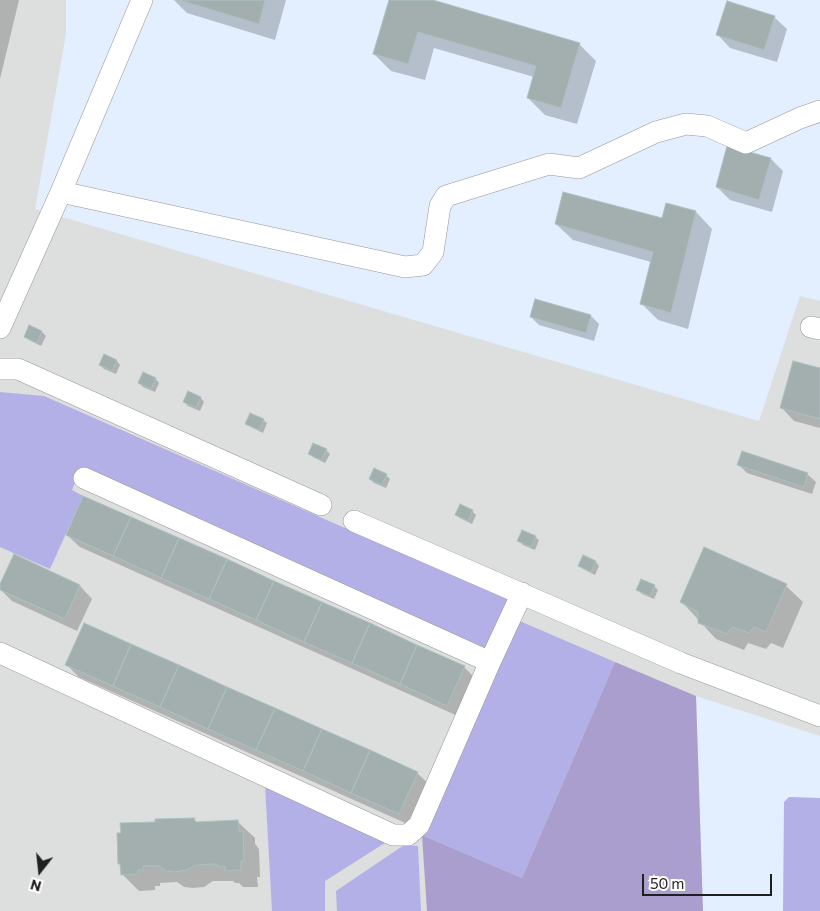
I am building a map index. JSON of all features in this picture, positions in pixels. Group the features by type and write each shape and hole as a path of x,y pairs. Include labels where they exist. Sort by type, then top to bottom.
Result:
{"street":[{"path":"0,328 61,192 142,0"},
{"path":"61,192 405,267 423,265 433,252 440,206 446,196 549,164 579,168 656,132 686,124 707,126 746,143 800,118 820,111"},
{"path":"0,369 18,369 321,504"},
{"path":"84,478 490,662"},
{"path":"354,521 681,663 820,716"},
{"path":"0,653 393,835 408,835 418,825 522,593"}],"shaded area":[{"path":"0,0 820,0 820,911 0,911"},
{"path":"66,0 820,0 820,301 800,296 759,421 35,209 66,34"},
{"path":"0,392 44,396 509,600 486,652 81,469 72,490 83,496 50,569 0,547"},
{"path":"515,619 615,662 522,878 422,835"},
{"path":"615,662 696,696 703,911 427,911 422,835 522,878"},
{"path":"696,696 820,736 820,911 703,911"},
{"path":"265,785 388,841 325,881 325,911 272,911"},
{"path":"789,797 820,798 820,911 783,911 784,802"},
{"path":"404,845 418,846 421,911 337,911 336,891"}],"building":[{"path":"179,0 265,0 259,24"},
{"path":"389,0 433,0 580,43 561,108 527,98 536,66 418,32 408,64 373,54"},
{"path":"727,1 775,16 764,50 716,35"},
{"path":"727,146 771,158 759,200 716,187"},
{"path":"563,192 662,218 666,203 696,211 671,313 640,304 653,252 555,224"},
{"path":"535,299 591,315 586,333 530,317"},
{"path":"29,325 42,331 37,343 24,337"},
{"path":"104,354 117,360 112,371 99,365"},
{"path":"793,361 820,368 820,419 780,408"},
{"path":"143,372 156,378 151,389 138,383"},
{"path":"188,391 201,397 196,408 183,402"},
{"path":"250,413 264,419 259,430 245,424"},
{"path":"313,443 327,449 321,460 308,454"},
{"path":"742,451 808,473 804,487 737,465"},
{"path":"374,468 387,474 382,485 369,479"},
{"path":"83,496 131,517 113,556 66,535"},
{"path":"460,504 473,510 468,521 455,515"},
{"path":"131,517 179,538 161,578 113,556"},
{"path":"522,530 536,536 531,547 517,541"},
{"path":"179,538 227,559 209,599 161,578"},
{"path":"704,547 787,584 766,632 754,627 749,633 732,627 727,634 698,623 698,612 680,602"},
{"path":"14,554 80,585 65,619 0,590 0,584"},
{"path":"583,555 596,561 591,572 578,566"},
{"path":"227,559 274,581 256,620 209,599"},
{"path":"641,579 655,585 650,596 636,590"},
{"path":"274,581 322,602 304,642 256,620"},
{"path":"322,602 370,623 352,663 304,642"},
{"path":"84,623 131,644 113,686 65,665"},
{"path":"370,623 417,645 400,684 352,663"},
{"path":"131,644 179,665 160,707 113,686"},
{"path":"417,645 465,666 447,706 400,684"},
{"path":"179,665 227,687 208,729 160,707"},
{"path":"227,687 275,708 256,750 208,729"},
{"path":"275,708 322,729 303,771 256,750"},
{"path":"322,729 370,750 351,793 303,771"},
{"path":"370,750 418,772 399,814 351,793"},
{"path":"194,818 196,822 238,820 239,831 243,831 244,860 241,861 241,870 225,871 225,866 217,867 217,864 196,865 187,870 175,872 166,871 159,866 143,866 144,870 138,870 138,874 121,875 120,864 118,864 117,833 121,833 120,823 155,822 155,819"}]}
